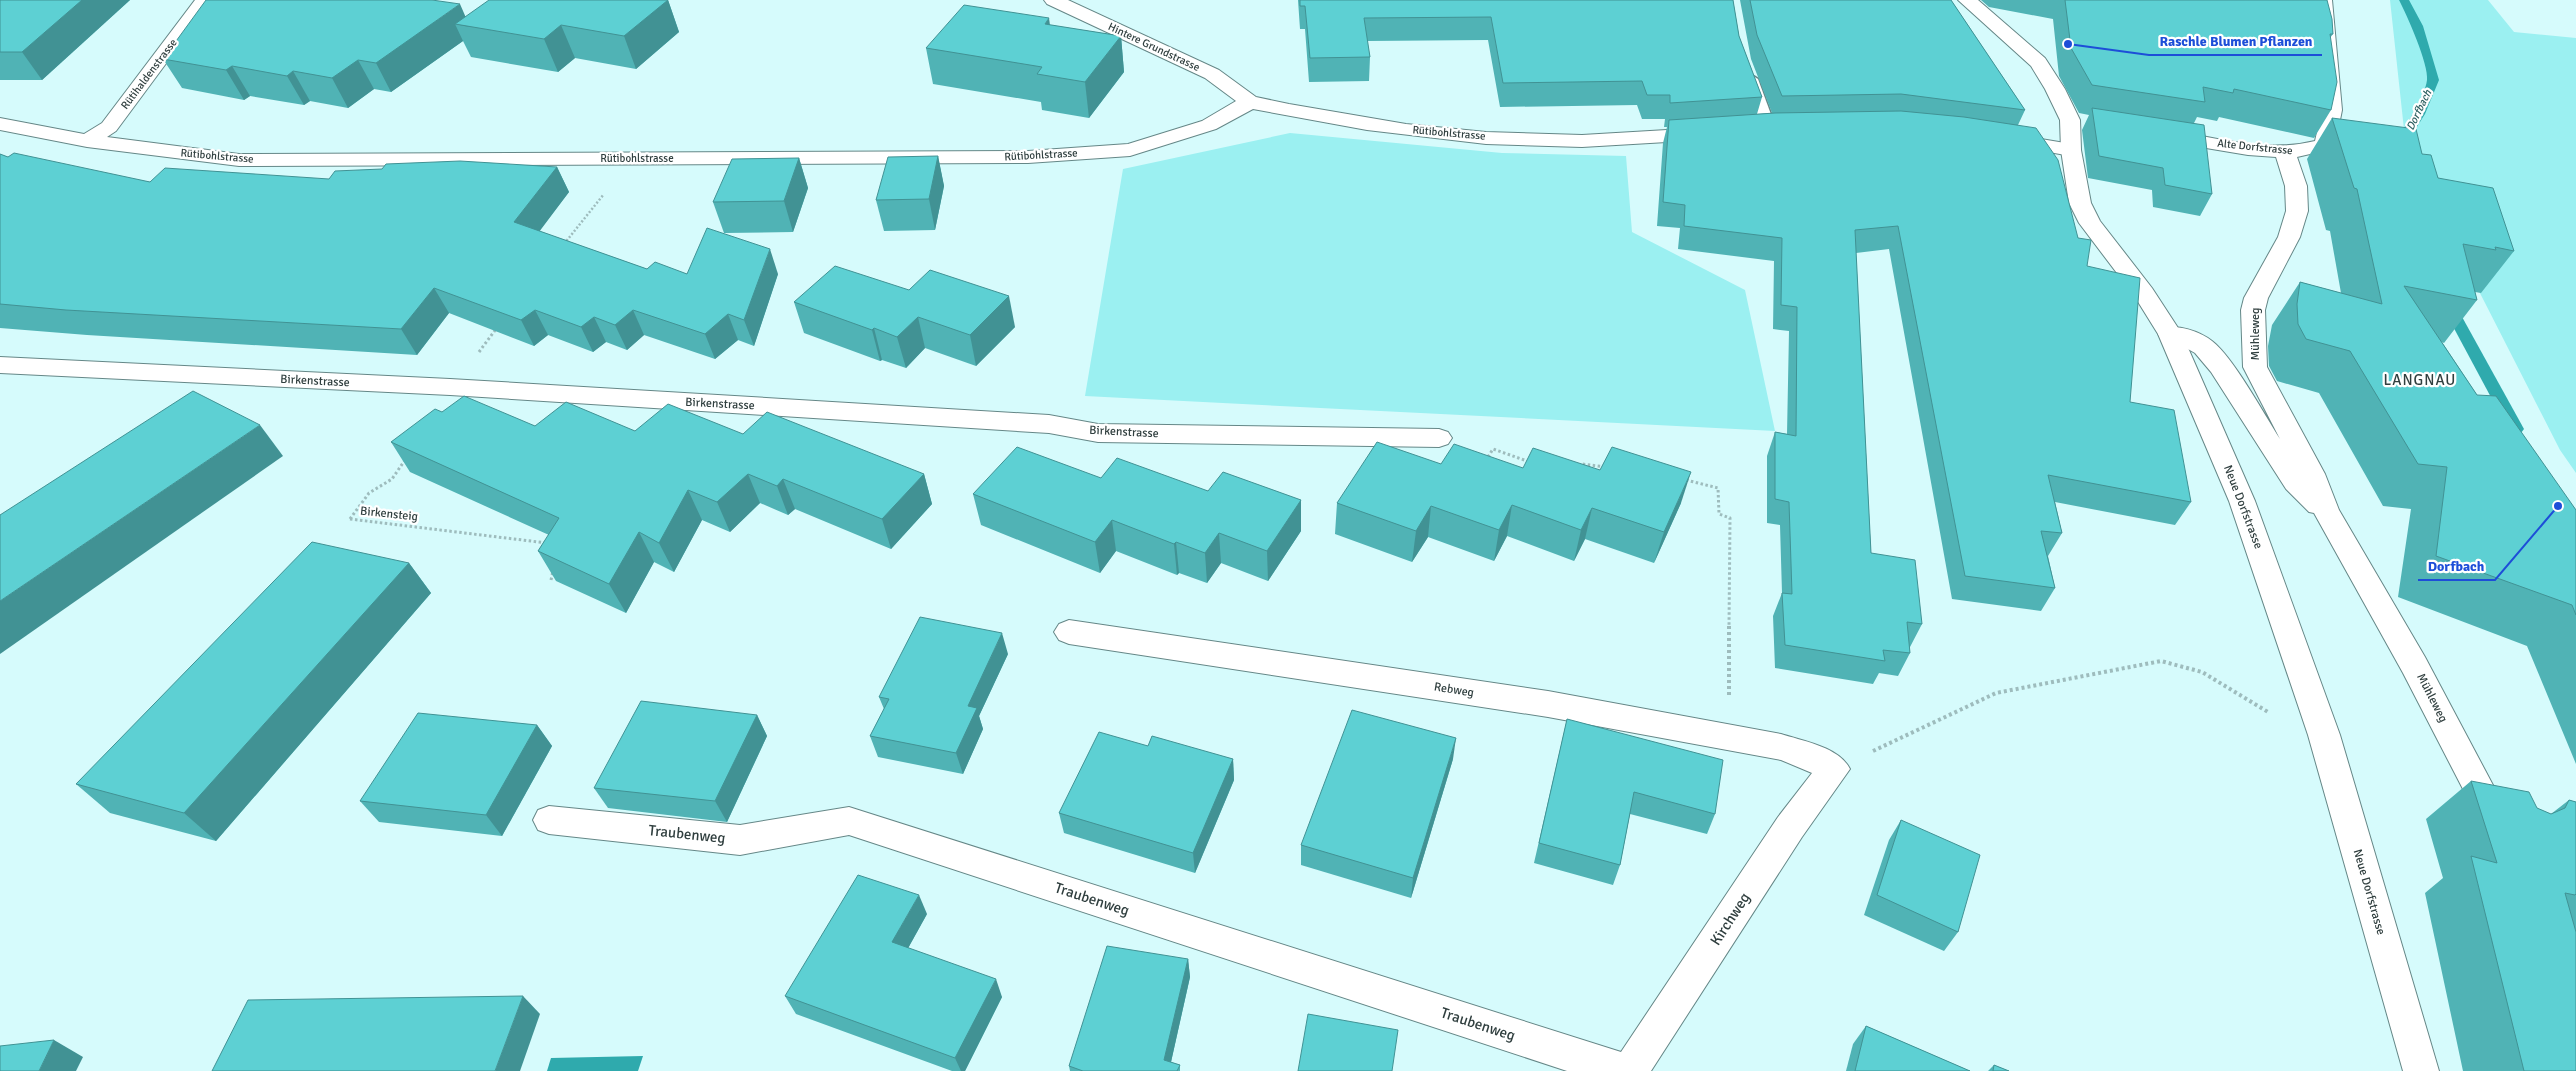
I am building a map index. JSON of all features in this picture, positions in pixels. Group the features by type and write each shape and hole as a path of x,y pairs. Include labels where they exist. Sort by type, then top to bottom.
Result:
{"street":[{"name":"Rütihaldenstrasse","path":"87,141 109,127 204,0"},
{"name":"Hintere Grundstrasse","path":"1053,0 1212,74 1250,102"},
{"name":"Neue Dorfstrasse","path":"1966,0 2038,62 2079,122 2071,150 2080,203 2090,223 2144,293 2170,334 2242,501 2324,735 2421,1071"},
{"name":"Alte Dorfstrasse","path":"2147,132 2285,152 2309,151 2325,145 2332,110 2323,0"},
{"name":"Rütibohlstrasse","path":"0,124 87,141 239,160 1028,157 1130,150 1209,125 1250,102 1348,122 1565,142 1718,132"},
{"path":"1994,138 2071,150"},
{"name":"Mühleweg","path":"2285,152 2296,186 2297,211 2289,237 2256,298 2253,310 2253,354 2255,367 2312,474 2326,511 2414,665 2503,835"},
{"name":"Mühleweg","path":"2170,334 2186,337 2204,347 2220,366 2295,482 2326,511"},
{"name":"Birkenstrasse","path":"0,365 450,387 1049,424 1098,432 1439,438"},
{"name":"Rebweg","path":"1069,632 1548,704 1781,747 1806,755 1834,769"},
{"name":"Kirchweg","path":"1630,1071 1790,827 1834,769"},
{"name":"Traubenweg","path":"549,820 740,840 849,821 1623,1071"}],"lane":[{"path":"1745,68 1767,129"}],"path":[{"path":"560,249 632,158"},
{"path":"450,387 499,326"},
{"path":"1479,455 1489,458 1493,449 1532,463"},
{"name":"Birkensteig","path":"408,456 392,479 369,493 350,519 536,540 552,544"},
{"path":"1577,470 1582,464 1611,467"},
{"path":"1685,479 1718,488 1719,514 1730,518 1729,705"},
{"path":"551,580 555,563"},
{"path":"1834,769 1996,693 2133,664 2161,662 2202,672 2260,709 2324,735"}],"shaded area":[{"path":"2390,0 2488,0 2514,32 2576,38 2576,473 2560,450 2406,148"},
{"path":"1290,133 1502,153 1626,156 1632,232 1745,290 1775,431 1085,396 1123,169"},
{"path":"643,1056 638,1071 547,1071 551,1058"}],"building":[{"path":"0,0 82,0 22,52 0,52"},
{"path":"206,0 432,0 460,4 376,63 358,60 332,78 293,71 287,76 232,66 226,70 163,59"},
{"path":"489,0 668,0 624,36 561,25 544,39 455,24"},
{"path":"1300,0 1733,0 1739,36 1762,97 1670,103 1670,95 1647,95 1642,81 1503,83 1491,17 1364,18 1370,57 1310,58 1305,6 1300,6"},
{"path":"1750,0 1951,0 2025,110 1901,94 1782,96 1757,35"},
{"path":"2065,0 2327,0 2332,19 2333,34 2330,34 2337,82 2331,110 2234,89 2233,93 2203,87 2205,102 2092,85 2071,48"},
{"path":"964,5 1049,18 1045,24 1121,36 1085,82 1037,74 1042,67 926,48"},
{"path":"2092,108 2204,125 2212,194 2165,185 2163,168 2099,156"},
{"path":"1901,111 1964,117 2036,128 2058,160 2078,238 2091,240 2087,266 2140,278 2130,402 2174,410 2191,502 2048,475 2062,533 2041,531 2055,588 1965,576 1898,226 1855,230 1871,553 1915,560 1922,624 1907,622 1910,653 1883,650 1885,661 1785,645 1782,593 1792,594 1789,502 1775,499 1775,432 1796,436 1797,307 1781,305 1782,238 1684,226 1685,205 1663,202 1669,120 1775,113"},
{"path":"2332,118 2416,129 2422,154 2431,155 2438,178 2493,188 2514,251 2463,244 2477,300 2404,286 2477,395 2496,396 2576,510 2576,615 2572,605 2436,556 2447,467 2418,464 2350,351 2306,339 2298,324 2297,304 2300,282 2382,304 2357,189 2354,188"},
{"path":"14,153 150,182 165,168 329,179 335,171 382,169 386,164 460,161 557,167 514,222 647,269 655,262 687,274 707,228 770,249 744,320 728,314 705,334 633,310 615,325 594,317 581,327 535,310 521,320 434,288 401,329 66,310 0,304 0,154 8,157"},
{"path":"938,156 929,199 876,200 888,157"},
{"path":"799,158 784,201 713,202 732,159"},
{"path":"835,266 909,290 930,270 1009,296 970,335 918,317 897,337 794,302"},
{"path":"193,391 260,425 0,601 0,515"},
{"path":"464,396 535,426 566,402 635,431 668,404 743,434 767,412 924,474 882,519 783,479 777,486 748,474 717,502 688,490 659,543 639,532 609,584 538,551 559,518 391,442 435,409 442,412"},
{"path":"1377,442 1441,464 1454,444 1523,468 1533,448 1600,470 1612,447 1691,472 1664,532 1592,508 1581,530 1512,505 1499,530 1431,506 1416,531 1337,503"},
{"path":"1017,447 1101,478 1117,458 1208,491 1223,472 1301,500 1267,551 1219,533 1205,553 1176,542 1174,544 1112,520 1095,542 973,494"},
{"path":"312,542 409,563 184,813 76,784"},
{"path":"920,617 1002,633 968,706 977,708 956,753 870,736 889,699 879,697"},
{"path":"641,701 757,715 715,801 594,788"},
{"path":"1352,710 1456,738 1413,878 1301,845"},
{"path":"418,713 537,725 486,815 360,801"},
{"path":"1567,719 1723,760 1715,814 1634,792 1620,865 1539,843"},
{"path":"1099,732 1148,746 1152,736 1233,759 1193,853 1059,813"},
{"path":"2471,781 2529,792 2537,808 2551,814 2565,808 2569,800 2576,802 2576,894 2565,893 2576,932 2576,1071 2524,1071 2471,856 2497,863"},
{"path":"1901,820 1980,855 1958,932 1877,895"},
{"path":"858,875 919,895 892,942 996,979 955,1058 785,996"},
{"path":"1107,946 1188,959 1164,1060 1180,1065 1177,1071 1083,1071 1069,1066"},
{"path":"523,996 495,1071 212,1071 248,1000"},
{"path":"1308,1014 1398,1030 1392,1071 1298,1071"},
{"path":"1866,1026 1970,1071 1855,1071"},
{"path":"54,1040 39,1071 0,1071 0,1046"},
{"path":"1994,1065 2009,1071 1993,1071"}],"waterway":[{"name":"Dorfbach","path":"2399,146 2419,114 2433,80 2418,26 2404,0"},
{"name":"Dorfbach","path":"2449,306 2516,429"}],"place":[{"name":"Raschle Blumen Pflanzen","path":"2068,44"},
{"name":"Dorfbach","path":"2558,506"}],"district":[{"name":"LANGNAU","path":"2420,380"}]}
